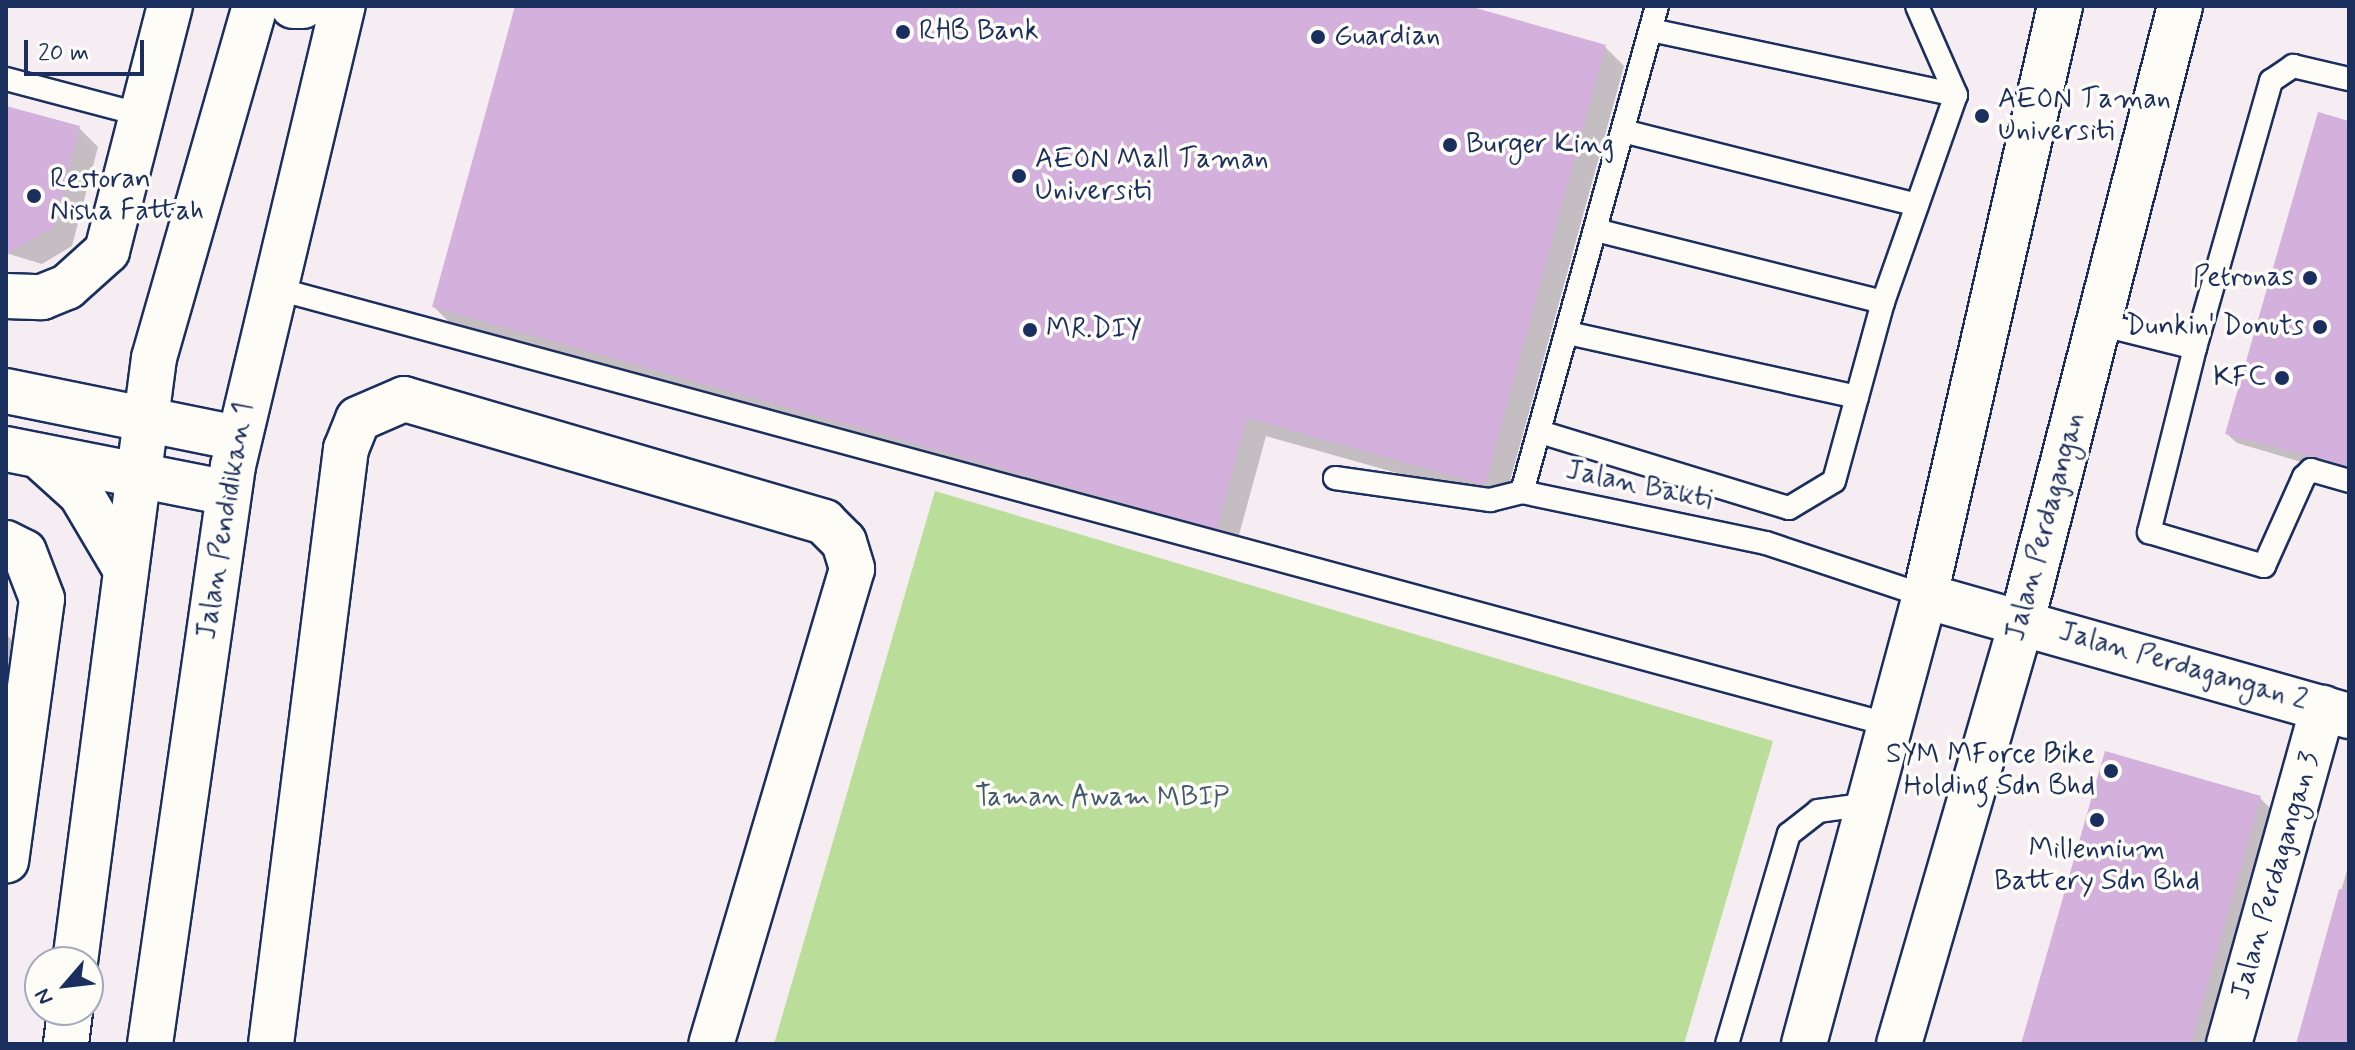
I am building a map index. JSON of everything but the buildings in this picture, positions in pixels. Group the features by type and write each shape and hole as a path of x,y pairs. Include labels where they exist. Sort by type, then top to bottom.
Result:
{"street":[{"path":"6,296 42,297 67,287 107,251 170,6"},
{"path":"77,946 143,420 154,358 255,6"},
{"path":"293,6 303,6"},
{"name":"Jalan Pendidikan 1","path":"150,1044 238,438 343,6"},
{"name":"Jalan Perdagangan","path":"1899,1044 2022,621 2180,6"},
{"path":"2161,81 2194,6"},
{"path":"1804,1044 1925,596 2059,8"},
{"path":"56,402 154,358"},
{"path":"6,391 238,438"},
{"path":"271,1044 346,449 358,419 404,399 824,522 844,542 852,569 711,1044"},
{"path":"22,452 228,493"},
{"path":"22,452 81,494 126,570"},
{"path":"6,861 42,599 15,548"},
{"name":"Jalan Perdagangan 2","path":"1925,596 2336,712"},
{"name":"Jalan Perdagangan 3","path":"2229,1044 2336,712"}],"lane":[{"path":"1522,492 1657,6"},
{"path":"1540,432 1789,508 1834,481 1883,302 1956,95 1917,6"},
{"path":"1651,30 1956,95"},
{"path":"2349,79 2293,66 2271,81 2195,348 2149,532 2264,566 2304,477 2311,470 2349,481"},
{"path":"6,79 142,115"},
{"path":"1623,131 1917,205"},
{"path":"1596,230 1883,302"},
{"path":"274,288 1890,725"},
{"path":"2099,324 2195,348"},
{"path":"1568,333 1857,397"},
{"name":"Jalan Bakti","path":"1335,478 1490,500 1522,492 1766,543 1925,596"},
{"path":"1727,1044 1789,834 1818,811 1869,804"}],"green space":[{"name":"Taman Awam MBIP","path":"935,491 1773,741 1684,1044 774,1044"}],"place":[{"name":"RHB Bank","path":"903,32"},
{"name":"Guardian","path":"1318,37"},
{"name":"AEON Taman Universiti","path":"1982,116"},
{"name":"Burger King","path":"1450,145"},
{"name":"AEON Mall Taman Universiti","path":"1019,176"},
{"name":"Restoran Nisha Fattah","path":"34,196"},
{"name":"Petronas","path":"2310,278"},
{"name":"Dunkin' Donuts","path":"2320,327"},
{"name":"MR.DIY","path":"1030,330"},
{"name":"KFC","path":"2282,378"},
{"name":"SYM MForce Bike Holding Sdn Bhd","path":"2111,771"},
{"name":"Millennium Battery Sdn Bhd","path":"2097,820"}]}
